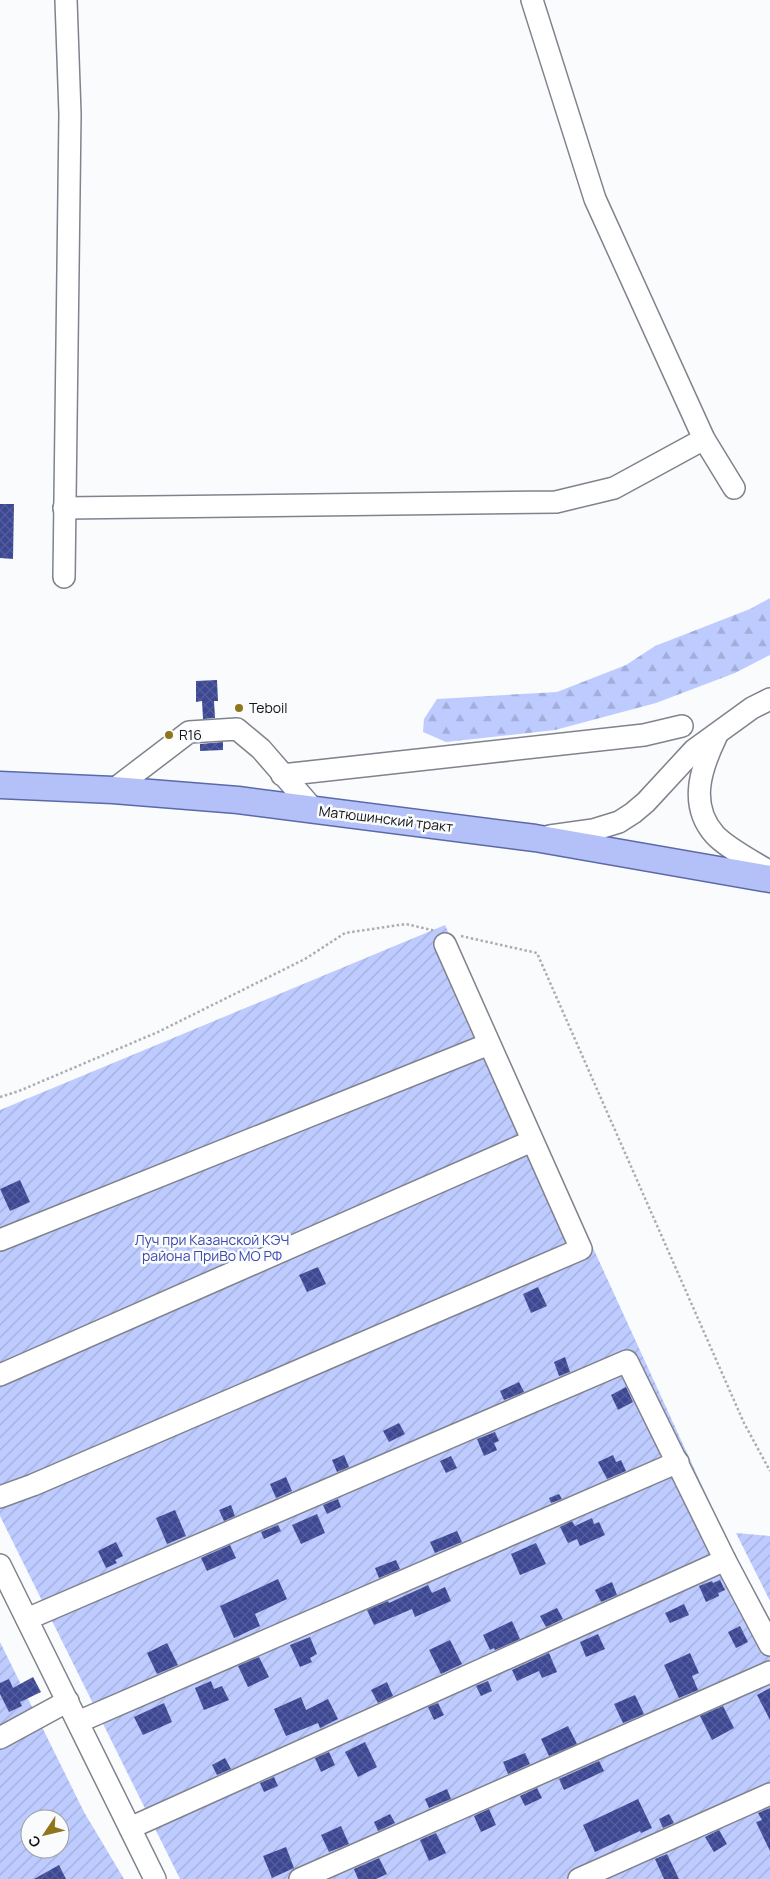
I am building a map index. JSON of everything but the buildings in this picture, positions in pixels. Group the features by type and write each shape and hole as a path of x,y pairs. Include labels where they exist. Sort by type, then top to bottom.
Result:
{"main road":[{"name":"Матюшинский тракт","path":"0,785 113,790 238,800 313,809 534,838 770,878"}],"street":[{"path":"64,577 70,114 66,0"},
{"path":"532,0 595,199 704,439 734,488"},
{"path":"64,508 556,502 614,488 704,439"},
{"path":"534,838 593,830 619,822 646,802 694,750 752,708 770,699"},
{"path":"282,776 644,735 682,726"},
{"path":"113,790 189,732 237,729 261,749 282,776 313,809"},
{"path":"717,734 705,758 699,780 699,801 704,818 715,835 728,846 770,872"},
{"path":"727,871 770,892"},
{"path":"0,1498 33,1486 580,1249 490,1044 448,937"},
{"path":"0,1240 490,1044"},
{"path":"0,1375 532,1141"},
{"path":"27,1619 627,1361 725,1560 770,1645"},
{"path":"78,1722 678,1462"},
{"path":"130,1828 725,1560"},
{"path":"0,1565 155,1879"},
{"path":"300,1879 770,1672"},
{"path":"0,1738 68,1701"},
{"path":"579,1879 770,1794"}],"path":[{"path":"0,1097 27,1088 158,1032 305,959 345,933 406,924 448,937 537,954 744,1423 770,1471"}],"green space":[{"path":"770,598 770,655 735,673 656,703 555,730 446,742 423,732 424,719 437,699 557,692 626,665 655,646 750,609"},
{"name":"Луч при Казанской КЭЧ района ПриВо МО РФ","path":"445,925 715,1514 770,1623 770,1879 180,1879 0,1516 0,1110"},
{"path":"736,1533 770,1536 770,1601"},
{"path":"0,1642 84,1812 124,1879 0,1879"}],"place":[{"name":"Teboil","path":"239,708"},
{"name":"R16","path":"169,735"}]}
